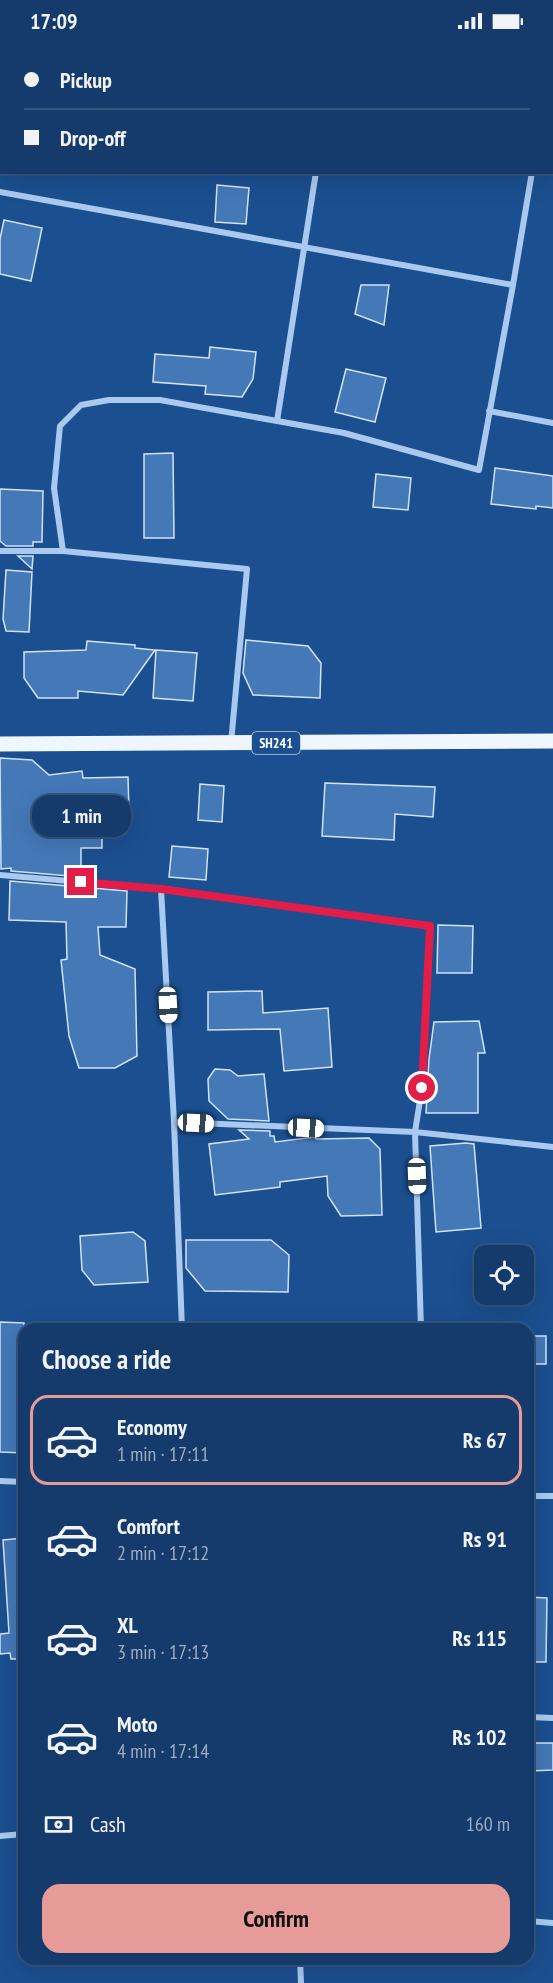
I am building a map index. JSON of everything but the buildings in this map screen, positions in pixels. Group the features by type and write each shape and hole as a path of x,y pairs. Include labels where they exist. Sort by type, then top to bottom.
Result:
{"main road":[{"name":"SH241","path":"0,744 553,741"}],"street":[{"path":"277,421 316,174"},
{"path":"63,551 54,488 60,426 81,405 109,400 160,400 344,433 478,470 532,174"},
{"path":"0,192 513,285"},
{"path":"489,411 553,423"},
{"path":"0,551 63,551 247,569 231,743"},
{"path":"0,875 161,889 430,926 422,1088 415,1132 422,1323"},
{"path":"161,889 174,1122 182,1323"},
{"path":"174,1122 415,1132 553,1147"},
{"path":"0,1481 18,1482"},
{"path":"534,1496 553,1496"},
{"path":"534,1717 553,1718"},
{"path":"0,1836 18,1834"},
{"path":"534,1921 553,1923"},
{"path":"300,1965 301,1983"}],"route":[{"path":"81,882 161,889 430,926 422,1088"}]}
